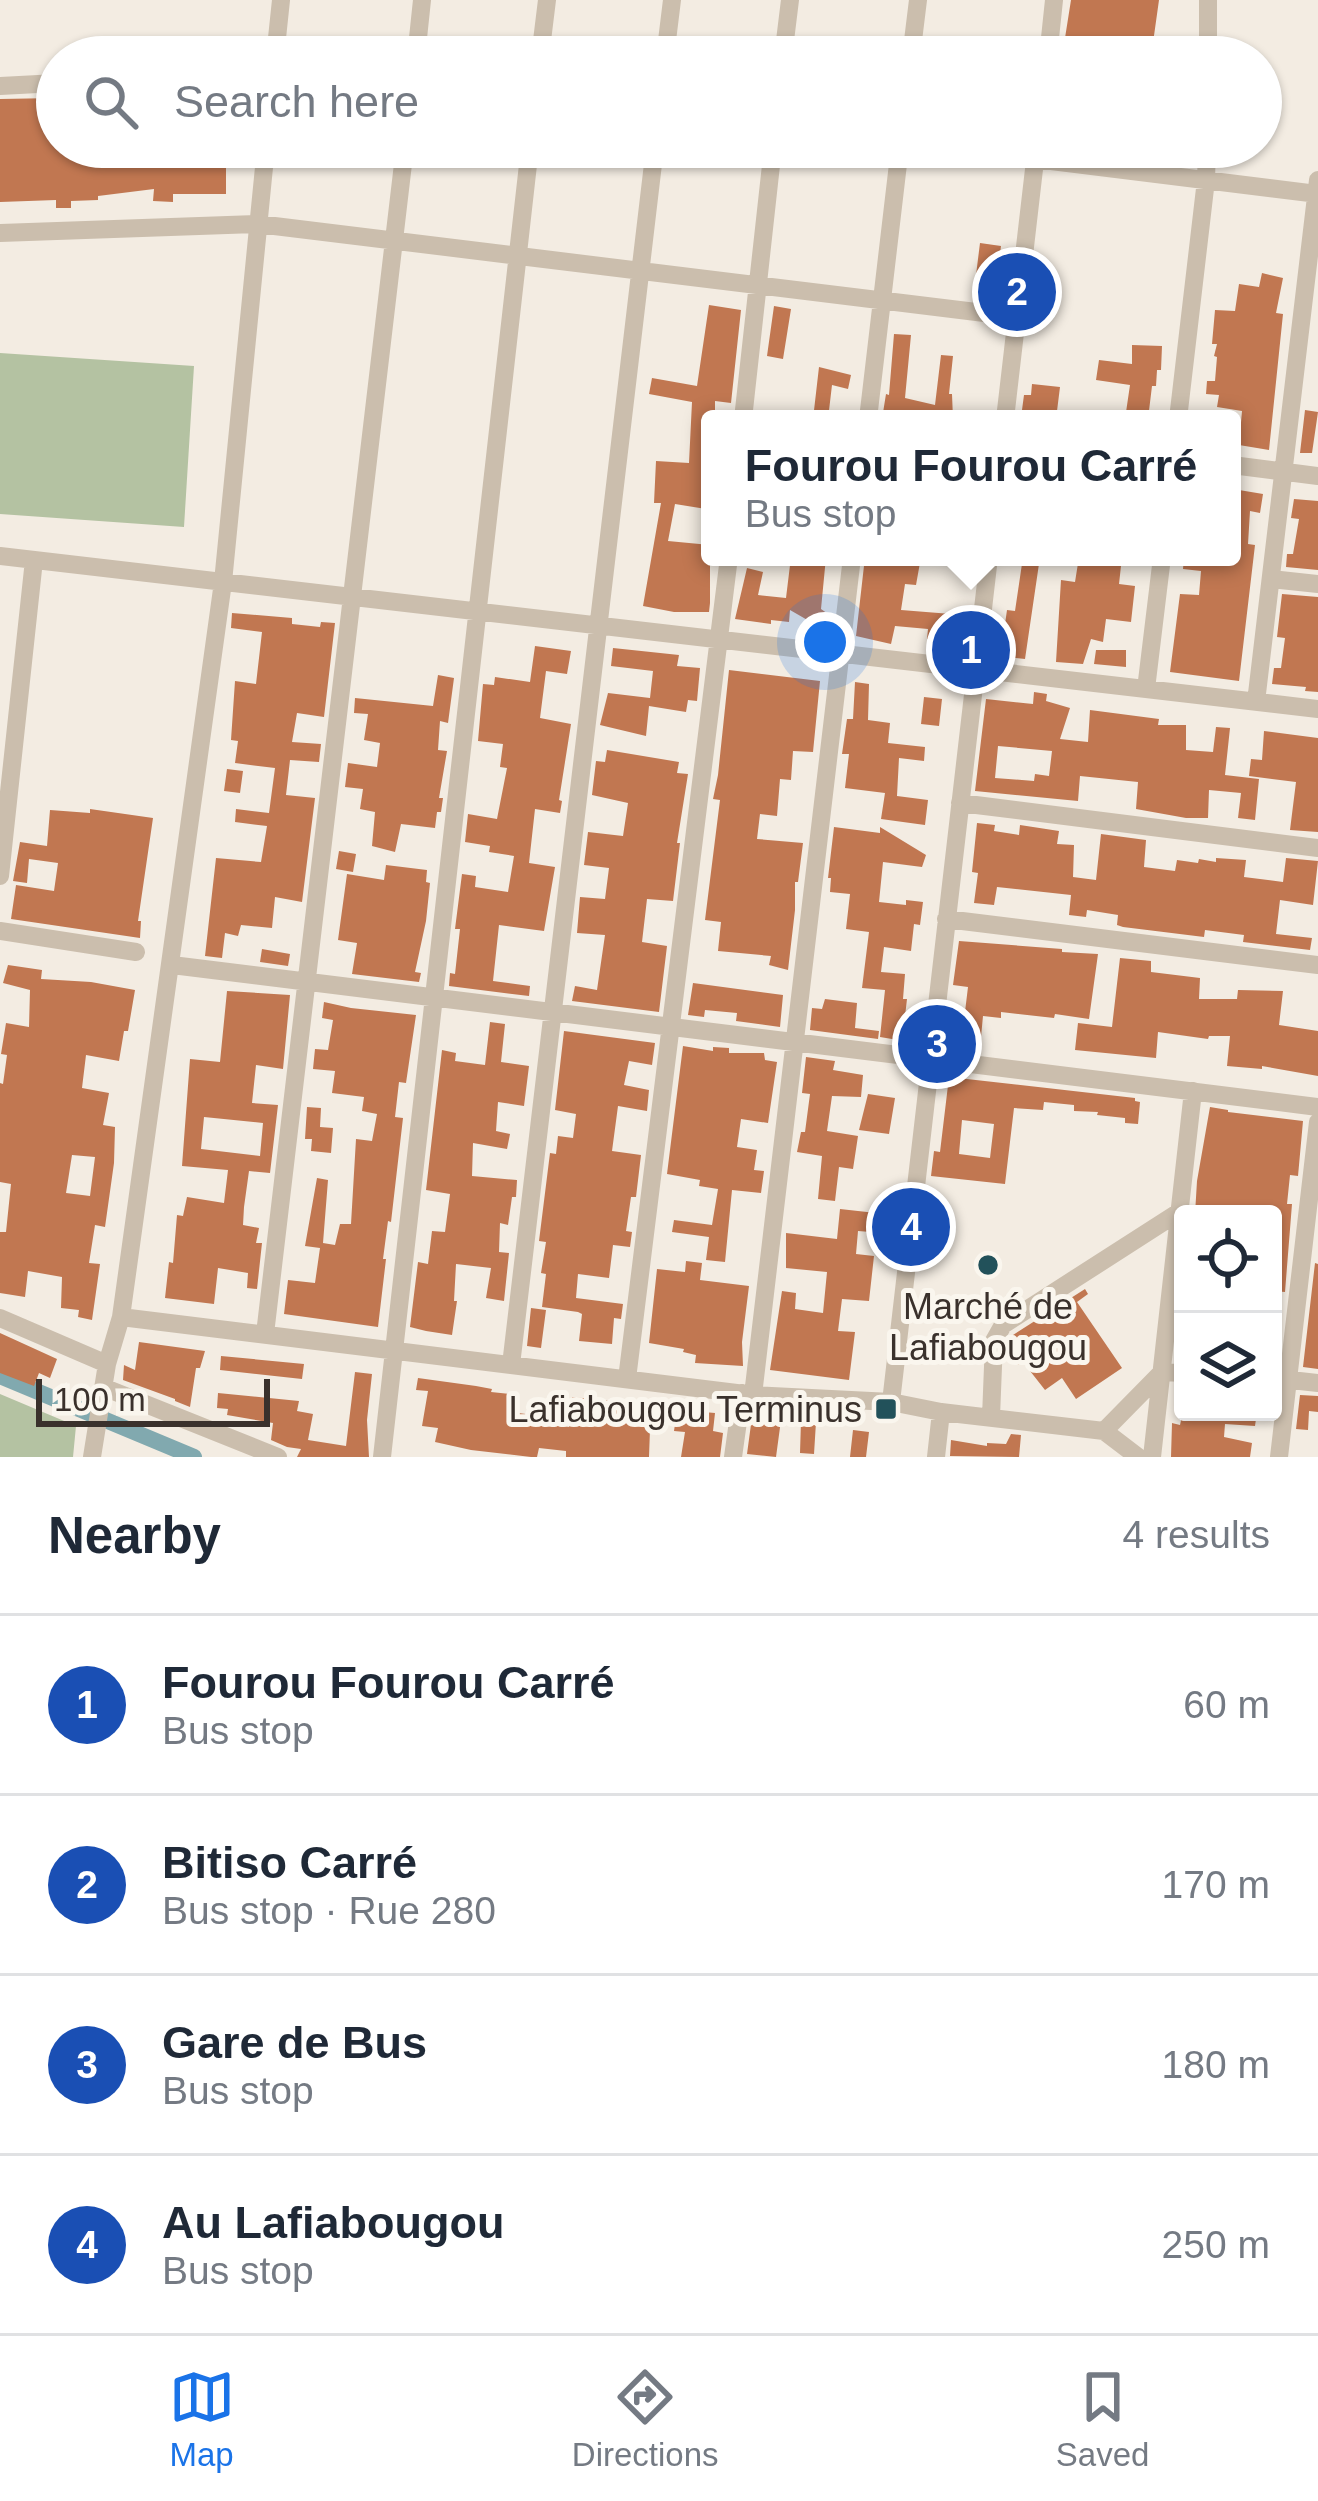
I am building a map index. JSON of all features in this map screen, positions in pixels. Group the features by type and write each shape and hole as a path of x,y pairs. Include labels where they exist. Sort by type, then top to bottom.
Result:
{"street":[{"path":"277,36 280,0"},
{"path":"418,36 422,0"},
{"path":"543,36 547,0"},
{"path":"668,36 672,0"},
{"path":"786,36 790,0"},
{"path":"914,36 918,0"},
{"path":"1050,36 1054,0"},
{"path":"1208,0 1208,36"},
{"path":"0,86 36,84"},
{"path":"92,1457 107,1364 121,1317 224,582 264,168"},
{"path":"265,1334 403,168"},
{"path":"382,1457 528,168"},
{"path":"511,1365 652,168"},
{"path":"744,410 770,168"},
{"path":"869,410 898,168"},
{"path":"1006,410 1034,168"},
{"path":"1130,168 1317,189 1256,702"},
{"path":"1179,410 1206,168"},
{"path":"0,233 259,224 1017,317"},
{"path":"1241,466 1318,476"},
{"path":"0,556 1318,710"},
{"path":"0,876 8,735 34,560"},
{"path":"627,1379 728,566"},
{"path":"733,1457 747,1394 795,1042 851,566"},
{"path":"890,1402 987,566"},
{"path":"1146,689 1161,566"},
{"path":"1271,579 1318,584"},
{"path":"960,803 1318,848"},
{"path":"946,919 1318,965"},
{"path":"0,931 136,952"},
{"path":"172,965 1318,1107"},
{"path":"1180,1205 1193,1091"},
{"path":"1282,1365 1318,1122"},
{"path":"991,1417 994,1341 1003,1325 1174,1215"},
{"path":"1152,1457 1174,1259"},
{"path":"121,1317 747,1394 890,1402 1104,1431 1138,1457"},
{"path":"0,1318 107,1364"},
{"path":"1104,1431 1162,1372 1174,1373"},
{"path":"1282,1379 1318,1383"},
{"path":"101,1397 278,1457"},
{"path":"936,1457 940,1412"},
{"path":"1279,1421 1279,1457"}],"green space":[{"path":"0,353 194,366 184,527 0,514"},
{"path":"0,1394 76,1426 73,1457 0,1457"}],"building":[{"path":"1071,0 1159,0 1154,36 1065,36"},
{"path":"36,98 36,168 226,168 226,194 173,194 173,202 153,201 154,189 71,201 71,208 56,208 56,200 0,202 0,99"},
{"path":"980,243 1001,246 996,285 975,283"},
{"path":"1262,273 1283,278 1276,313 1283,314 1269,450 1241,445 1242,411 1217,407 1219,395 1206,394 1207,381 1215,381 1215,310 1235,311 1239,284 1259,287"},
{"path":"709,305 741,310 731,403 715,401 715,410 701,410 701,508 675,504 668,541 701,544 701,566 710,566 709,612 674,612 643,606 661,503 654,503 656,461 689,463 692,402 649,394 652,378 697,386"},
{"path":"774,306 791,309 783,359 767,356"},
{"path":"894,334 911,335 905,398 935,405 941,355 953,356 949,394 953,410 883,410"},
{"path":"1132,345 1162,346 1161,370 1152,386 1149,410 1126,410 1130,385 1096,380 1099,360 1132,364"},
{"path":"819,367 851,375 848,389 832,385 829,410 814,410"},
{"path":"1032,384 1060,387 1057,410 1022,410 1024,395 1031,395"},
{"path":"1305,410 1318,412 1312,453 1300,453"},
{"path":"1241,490 1263,494 1260,513 1250,511 1248,544 1255,545 1239,681 1170,672 1180,594 1199,595 1201,571 1183,569 1241,566"},
{"path":"1294,499 1318,501 1318,570 1286,567 1299,519 1291,518"},
{"path":"790,566 825,566 821,609 831,616 823,629 790,610 789,622 735,619 747,568 763,572 758,595 786,598"},
{"path":"864,566 919,566 916,585 905,584 901,610 951,614 948,642 927,639 928,629 895,626 891,644 856,636"},
{"path":"1022,566 1039,566 1025,659 991,655 993,637 1003,638 1007,610 1015,611"},
{"path":"1078,566 1121,566 1119,584 1135,586 1131,622 1106,619 1103,642 1091,639 1083,664 1056,662 1061,580 1075,582"},
{"path":"1282,594 1318,597 1318,692 1272,684 1274,668 1281,668 1285,638 1277,637"},
{"path":"232,613 292,618 292,624 320,627 321,622 335,623 324,717 297,713 292,742 321,744 319,762 290,760 286,795 315,798 302,902 275,897 272,928 241,925 238,936 225,933 222,958 205,956 216,858 261,862 267,826 235,822 236,809 269,813 275,768 235,763 238,741 231,740 235,681 256,684 262,632 231,628"},
{"path":"535,646 571,651 567,674 546,671 540,718 571,724 560,813 535,809 529,863 555,867 544,931 499,925 493,981 530,986 529,996 449,986 450,973 455,974 462,874 476,876 475,887 508,892 514,856 465,842 468,814 497,819 507,768 500,767 503,744 478,741 483,684 494,685 495,677 530,682"},
{"path":"613,648 679,655 677,666 700,668 697,701 688,700 686,712 649,706 646,736 600,725 608,693 650,698 653,671 611,666"},
{"path":"1096,650 1126,650 1126,667 1094,664"},
{"path":"729,670 820,681 813,752 793,751 791,780 780,779 777,816 760,814 757,839 803,843 788,970 769,965 771,956 718,951 721,922 705,920"},
{"path":"438,675 454,678 448,723 440,721 438,750 447,751 435,828 401,824 395,852 372,846 375,812 360,809 363,789 345,787 348,763 377,767 380,743 364,740 368,714 354,713 355,698 433,706"},
{"path":"855,682 869,684 868,720 890,723 888,743 925,747 924,761 899,758 897,796 928,800 925,825 881,819 885,793 845,788 849,754 842,754 847,719 853,719"},
{"path":"1034,692 1070,708 1060,739 1088,742 1090,710 1159,719 1158,725 1186,725 1186,750 1213,752 1216,727 1230,728 1225,775 1259,779 1255,820 1238,818 1241,793 1209,790 1208,818 1136,809 1138,782 1080,776 1078,801 975,791 986,699 1033,704","holes":["998,746 1052,751 1049,776 1035,774 1034,781 995,778"]},
{"path":"924,697 942,699 939,726 921,724"},
{"path":"1264,731 1318,738 1318,832 1290,830 1296,782 1249,776 1251,759 1262,760"},
{"path":"607,750 679,762 677,773 688,774 673,901 647,899 642,942 667,946 659,1012 572,1001 575,986 597,990 605,935 577,933 580,897 605,899 609,868 584,865 588,832 623,836 628,803 592,795 596,761 605,762"},
{"path":"227,769 243,771 240,793 224,791"},
{"path":"90,809 153,818 138,921 140,938 11,919 16,885 54,891 58,863 29,859 27,883 13,881 20,842 47,846 50,810 90,813"},
{"path":"977,823 1019,835 1020,825 1059,831 1057,844 1074,845 1073,877 1096,880 1101,834 1146,840 1144,867 1175,871 1177,860 1246,860 1244,877 1283,882 1286,858 1318,861 1313,905 1280,900 1276,934 1312,938 1310,950 1243,942 1244,935 1205,930 1204,937 1123,927 1117,925 1118,915 1087,910 1086,917 1069,915 1071,895 997,887 994,905 974,903"},
{"path":"834,827 880,833 880,827 926,855 922,867 883,862 879,902 923,902 911,951 884,947 881,972 905,974 903,999 907,999 898,1040 880,1037 885,990 862,988 869,932 846,929 850,894 830,892"},
{"path":"339,851 356,854 353,872 336,869"},
{"path":"386,865 427,870 426,921 415,972 421,973 419,982 352,974 357,943 338,940 347,874 384,880"},
{"path":"959,941 1098,954 1089,1019 1001,1012 1001,1018 983,1016 981,1037 952,1035 954,1019 964,1020 968,987 953,985"},
{"path":"262,949 290,954 288,966 260,962"},
{"path":"1120,958 1151,961 1151,972 1200,978 1199,999 1237,999 1238,990 1283,991 1279,1025 1318,1031 1318,1076 1262,1066 1227,1066 1230,1036 1208,1039 1158,1032 1156,1058 1075,1050 1078,1023 1112,1027"},
{"path":"8,965 42,970 41,979 135,990 119,1061 86,1055 82,1088 109,1093 103,1125 115,1127 105,1227 95,1225 89,1263 100,1264 92,1320 78,1317 79,1310 61,1308 62,1277 28,1271 25,1297 0,1293 0,1232 6,1232 11,1184 0,1182 0,1083 7,1055 1,1054 6,1023 29,1027 30,990 3,983","holes":["72,1155 95,1157 90,1196 66,1193"]},
{"path":"693,983 783,995 780,1027 736,1021 737,1013 705,1010 704,1017 688,1015"},
{"path":"227,991 290,995 283,1069 256,1065 252,1103 278,1105 270,1173 249,1171 244,1207 243,1225 259,1228 256,1243 262,1243 257,1289 247,1288 248,1273 218,1268 214,1304 165,1298 177,1215 183,1216 187,1197 224,1203 228,1170 182,1166 190,1059 220,1062","holes":["204,1117 263,1123 260,1156 201,1149"]},
{"path":"825,999 857,1003 855,1028 879,1031 878,1039 810,1030 812,1008 822,1009"},
{"path":"324,1002 416,1015 406,1083 399,1082 395,1117 403,1118 378,1327 284,1314 288,1280 315,1283 320,1248 305,1246 317,1178 328,1180 323,1243 335,1245 340,1224 351,1224 356,1139 372,1141 377,1114 362,1111 364,1097 332,1093 335,1071 313,1069 315,1049 328,1050 333,1020 322,1018"},
{"path":"490,1022 505,1024 501,1062 529,1066 524,1106 498,1102 496,1131 510,1134 507,1149 473,1143 472,1176 517,1180 508,1225 500,1223 499,1252 509,1253 504,1301 486,1298 491,1268 456,1264 452,1335 426,1331 410,1327 418,1262 428,1264 432,1231 445,1232 450,1194 426,1190 442,1050 456,1053 455,1061 485,1065"},
{"path":"564,1031 655,1043 652,1065 629,1061 624,1085 649,1090 647,1111 618,1106 612,1151 641,1155 626,1231 632,1232 630,1247 613,1245 609,1278 578,1274 576,1298 623,1304 621,1319 614,1318 612,1344 579,1341 582,1314 542,1307 546,1242 539,1241 550,1153 556,1154 558,1136 573,1138 576,1114 555,1110"},
{"path":"683,1046 764,1053 765,1060 777,1062 768,1123 741,1119 737,1147 757,1150 754,1170 764,1171 761,1193 732,1190 725,1262 706,1260 709,1237 672,1232 674,1220 712,1225 718,1189 667,1174"},
{"path":"806,1057 835,1061 833,1070 863,1075 861,1097 832,1096 827,1131 858,1136 853,1169 839,1167 835,1201 818,1199 822,1156 797,1152 810,1094 802,1093"},
{"path":"949,1077 1140,1102 1138,1124 1098,1112 1074,1111 1074,1105 1044,1102 1043,1110 1014,1108 1005,1184 931,1176 934,1151 940,1152","holes":["962,1120 994,1124 990,1158 959,1154"]},
{"path":"868,1094 895,1098 889,1134 859,1130"},
{"path":"307,1107 321,1108 320,1127 333,1128 331,1153 311,1151 312,1139 305,1139"},
{"path":"1210,1107 1303,1121 1298,1176 1290,1175 1285,1292 1282,1205 1196,1205"},
{"path":"840,1209 885,1214 883,1233 858,1231 856,1254 874,1256 869,1301 842,1299 838,1331 855,1332 849,1380 770,1370 782,1291 796,1293 795,1309 823,1313 827,1272 786,1268 786,1233 837,1239"},
{"path":"686,1261 702,1263 700,1280 749,1286 743,1366 695,1363 696,1355 684,1349 649,1343 657,1269 685,1272"},
{"path":"1318,1264 1318,1369 1303,1367"},
{"path":"1085,1289 1088,1294 1077,1302 1122,1368 1076,1399 1062,1378 1045,1390 1023,1362 1018,1365 1007,1345 1013,1335"},
{"path":"531,1308 546,1310 541,1348 527,1346"},
{"path":"0,1333 57,1359 50,1378 39,1373 34,1386 0,1373"},
{"path":"139,1342 205,1351 196,1368 190,1407 123,1380 124,1365 135,1370"},
{"path":"221,1356 304,1364 302,1379 220,1370"},
{"path":"355,1372 372,1374 369,1457 297,1457 301,1449 271,1440 273,1423 227,1415 228,1409 217,1408 218,1393 299,1401 297,1411 313,1414 308,1440 346,1446"},
{"path":"418,1378 511,1394 510,1412 569,1427 572,1397 651,1402 649,1457 566,1457 566,1451 539,1448 537,1457 531,1457 435,1442 438,1428 422,1426 428,1391 416,1390"},
{"path":"1300,1395 1318,1396 1318,1412 1309,1411 1308,1430 1296,1429"},
{"path":"692,1411 715,1413 713,1431 723,1433 720,1457 681,1457 685,1432 674,1431 676,1417 692,1419"},
{"path":"752,1417 781,1420 776,1457 747,1454"},
{"path":"801,1421 816,1422 814,1454 800,1453"},
{"path":"1181,1421 1256,1421 1255,1426 1225,1424 1224,1437 1252,1443 1250,1457 1171,1457 1172,1423 1180,1425"},
{"path":"853,1430 869,1432 866,1457 850,1457"},
{"path":"1011,1434 1021,1435 1019,1457 950,1456 951,1440 987,1446 1006,1444"}],"waterway":[{"path":"0,1376 194,1457"}],"place":[{"name":"Bitiso Carré","path":"1017,292"},
{"name":"Fourou Fourou Carré","path":"971,650"},
{"name":"Gare de Bus","path":"937,1044"},
{"name":"Au Lafiabougou","path":"911,1227"},
{"name":"Marché de Lafiabougou","path":"988,1265"},
{"name":"Lafiabougou Terminus","path":"886,1409"}]}
